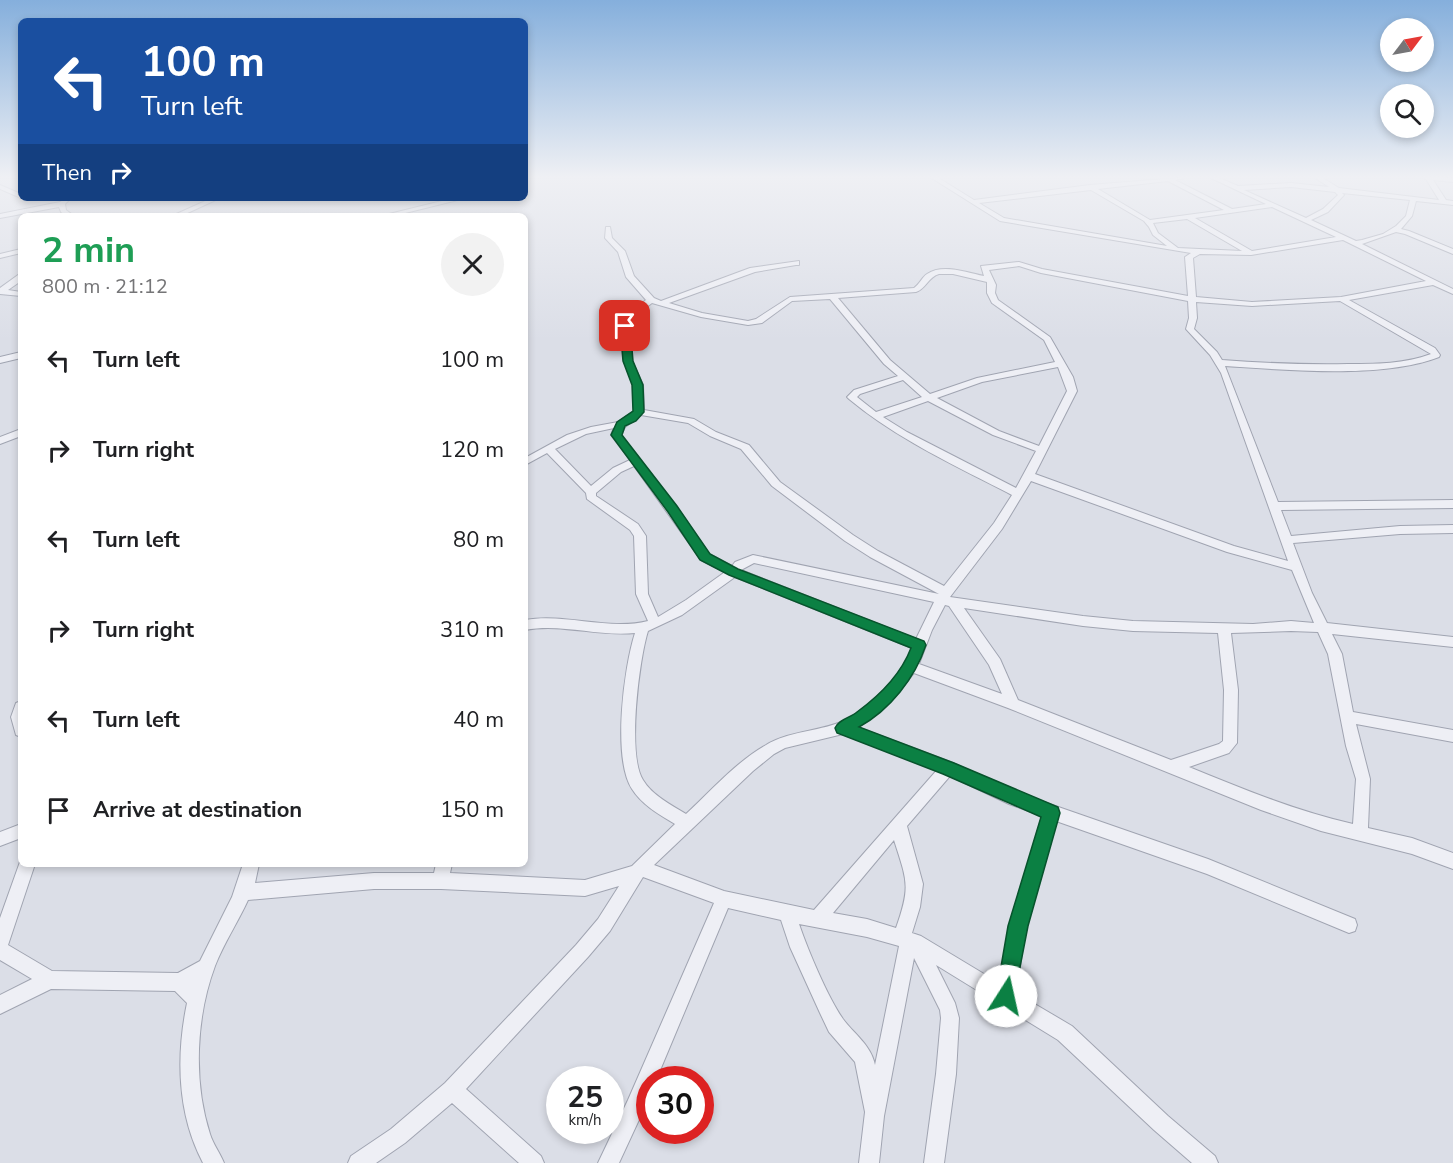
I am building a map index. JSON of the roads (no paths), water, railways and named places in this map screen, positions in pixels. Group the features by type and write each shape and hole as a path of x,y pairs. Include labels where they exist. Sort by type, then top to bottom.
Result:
{"street":[{"path":"608,231 609,238 621,251 630,277 656,302 701,315 748,323 759,321 784,301 831,295 916,290 922,287 931,274 942,272 990,280"},
{"path":"1062,231 1197,253 1251,253 1344,238"},
{"path":"1153,231 1179,250"},
{"path":"1214,231 1251,253"},
{"path":"1330,231 1453,292"},
{"path":"1354,243 1369,241 1391,231"},
{"path":"1402,231 1453,252"},
{"path":"0,256 18,252"},
{"path":"1197,253 1189,257 1193,318 1190,329 1221,363 1276,506 1296,567 1335,654 1347,717 1363,779 1360,833"},
{"path":"528,460 565,438 586,429 621,424 632,419 639,412 638,385 628,361 625,326 628,315 656,302 753,270 796,263"},
{"path":"358,1163 398,1136 452,1090 582,951 604,925 638,871 687,823 769,750 795,739 843,728 862,718 877,705 911,667 919,645 947,598 998,526 1029,476 1072,391 1068,377 1047,339 995,301 990,280 984,268 1022,264 1041,271 1192,298 1252,304 1341,299 1435,282"},
{"path":"0,291 17,280"},
{"path":"0,291 18,294"},
{"path":"831,295 887,362 928,397 996,433 1042,450"},
{"path":"1221,363 1291,368 1364,366 1408,362 1436,355 1432,350 1341,299"},
{"path":"0,360 18,356"},
{"path":"875,416 992,377 1060,364"},
{"path":"904,377 853,394 854,400 875,416 934,452 1018,494"},
{"path":"639,412 691,421 713,434 745,447 776,484 849,538 947,598 995,663 1013,704"},
{"path":"621,424 616,435 705,557 734,572 919,645"},
{"path":"0,441 18,433"},
{"path":"549,449 591,492 591,497 596,502 634,527 640,536 642,594 649,625 632,673 629,751 632,773 638,786 670,813 687,823"},
{"path":"591,492 617,470 635,462"},
{"path":"1029,476 1231,549 1296,567"},
{"path":"1276,506 1453,504"},
{"path":"1288,540 1400,530 1453,529"},
{"path":"528,624 538,621 576,626 649,625 734,572 746,561 759,560 947,598 1133,626 1253,629 1290,626 1453,642"},
{"path":"1171,767 1224,749 1230,743 1231,690 1224,628"},
{"path":"911,667 1013,704 1261,803 1321,824 1412,846 1453,861"},
{"path":"1347,717 1453,736"},
{"path":"843,728 948,768 1051,813 1208,867 1349,926"},
{"path":"819,917 948,768"},
{"path":"1006,996 1018,926 1051,813"},
{"path":"869,1163 874,1116 908,940 915,891 914,875 900,837 899,825"},
{"path":"0,839 18,832"},
{"path":"0,942 26,867"},
{"path":"214,1163 200,1136 190,1090 190,1046 197,1001 206,967 243,892 250,867"},
{"path":"243,892 374,881 443,872 585,888 638,871 724,899 819,917 908,940 1065,1033 1161,1123 1208,1163"},
{"path":"608,1163 635,1107 724,899"},
{"path":"787,912 796,941 826,1007 840,1031 864,1058 874,1116"},
{"path":"908,940 945,1002 950,1018 946,1074 934,1163"},
{"path":"0,950 50,981"},
{"path":"0,1005 50,981 179,982 206,967"},
{"path":"179,982 197,1001"},
{"path":"452,1090 534,1163"}]}
